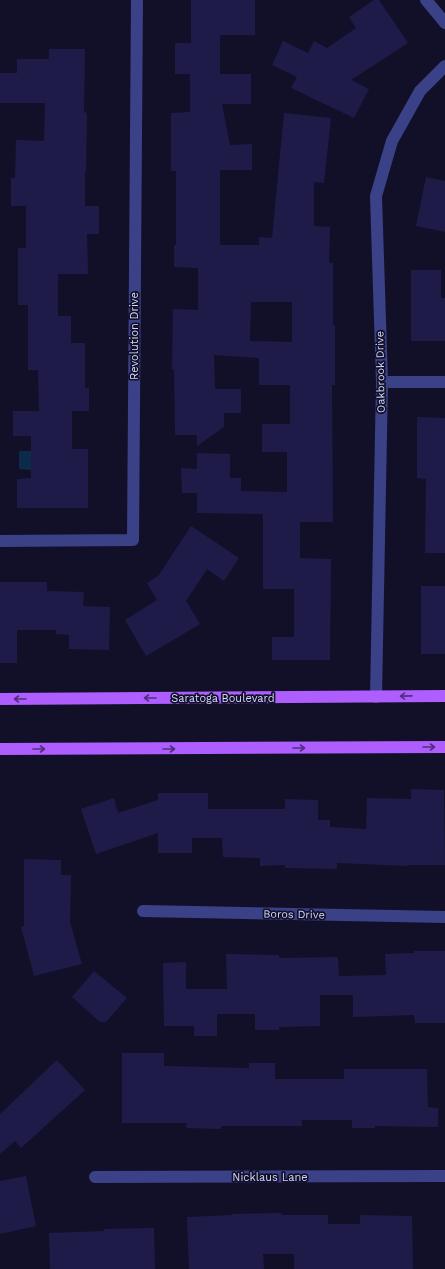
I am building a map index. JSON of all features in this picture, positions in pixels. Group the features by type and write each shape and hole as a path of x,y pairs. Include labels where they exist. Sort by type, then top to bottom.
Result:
{"main road":[{"name":"Saratoga Boulevard","path":"0,699 445,696"},
{"path":"0,750 445,747"}],"street":[{"name":"Revolution Drive","path":"0,541 133,540 137,0"},
{"path":"426,0 445,24"},
{"name":"Oakbrook Drive","path":"376,697 382,382 376,196 392,141 420,91 445,66"},
{"path":"382,382 445,382"},
{"name":"Boros Drive","path":"143,911 445,917"},
{"name":"Nicklaus Lane","path":"96,1178 445,1176"}],"water":[{"path":"19,451 43,451 31,463 31,470 19,469"}],"building":[{"path":"191,0 255,0 255,35 220,35 220,74 251,74 251,104 222,104 230,145 252,144 252,170 220,170 220,245 259,245 259,237 272,238 284,113 331,118 324,183 314,182 314,226 330,227 329,263 333,263 335,385 332,385 333,522 300,522 300,558 331,559 330,660 272,660 272,637 294,637 294,589 263,589 263,514 197,513 197,493 182,493 181,468 197,469 197,453 230,454 230,478 241,478 241,491 287,492 287,452 262,452 262,424 290,424 290,385 259,385 259,358 214,355 215,389 241,389 241,413 224,413 224,427 197,446 197,435 175,435 174,369 172,369 173,309 198,310 198,268 174,267 174,245 176,245 176,171 171,171 171,113 190,112 190,74 175,74 175,43 191,43","holes":["251,302 292,302 292,342 250,341"]},
{"path":"374,0 379,0 408,43 351,80 369,89 354,118 291,88 297,77 272,65 283,41 308,53 314,41 327,48 356,28 349,17"},
{"path":"49,49 85,49 84,112 87,113 85,206 99,206 99,234 87,234 88,274 58,274 58,316 71,316 71,343 85,343 85,388 89,388 89,411 72,411 72,449 88,449 88,508 17,508 17,479 31,478 31,436 13,436 13,411 39,411 38,370 28,370 28,305 18,305 18,248 26,248 26,206 11,206 11,178 15,178 16,140 44,141 45,103 0,103 0,73 17,73 17,59 49,59"},
{"path":"426,177 445,181 445,232 416,226"},
{"path":"411,270 441,270 441,298 445,298 445,341 411,341"},
{"path":"417,417 445,418 445,553 425,553 426,479 417,478"},
{"path":"191,526 239,558 224,581 207,569 186,601 200,624 146,656 125,620 157,600 147,583 159,575"},
{"path":"0,582 47,582 47,591 84,592 83,606 110,607 109,650 69,649 69,635 56,634 56,630 17,630 17,663 0,663"},
{"path":"421,586 445,586 445,654 421,654"},
{"path":"411,789 444,790 445,865 408,866 337,863 337,869 285,868 285,865 260,866 260,858 223,857 222,838 192,838 192,853 158,853 158,833 96,854 81,809 114,798 118,813 158,800 158,793 208,793 208,809 285,809 285,799 318,800 318,820 330,820 330,827 366,829 367,798 411,799"},
{"path":"24,859 61,860 61,875 71,875 70,922 82,964 34,976 21,927 24,926"},
{"path":"414,951 445,951 445,1023 415,1023 414,1015 353,1017 353,995 320,995 320,1026 279,1027 279,1030 255,1030 255,1014 217,1014 217,1036 194,1036 194,1026 164,1026 163,963 186,962 186,989 227,989 226,954 279,955 279,958 338,957 339,976 386,975 385,954 414,953"},
{"path":"94,971 127,998 106,1022 100,1022 72,997"},
{"path":"122,1053 164,1053 164,1066 249,1068 249,1063 275,1063 275,1079 344,1079 344,1069 427,1069 428,1107 438,1108 438,1127 375,1126 375,1128 352,1128 352,1120 302,1120 302,1126 221,1126 221,1129 186,1128 187,1123 122,1123"},
{"path":"57,1060 85,1090 21,1148 15,1141 0,1154 0,1114"},
{"path":"26,1176 36,1226 0,1234 0,1181"},
{"path":"281,1213 282,1215 328,1215 328,1224 360,1224 360,1215 412,1216 413,1269 294,1269 294,1254 263,1254 264,1269 189,1269 187,1217"},
{"path":"154,1228 155,1269 50,1269 49,1233 104,1231 104,1229"}]}
